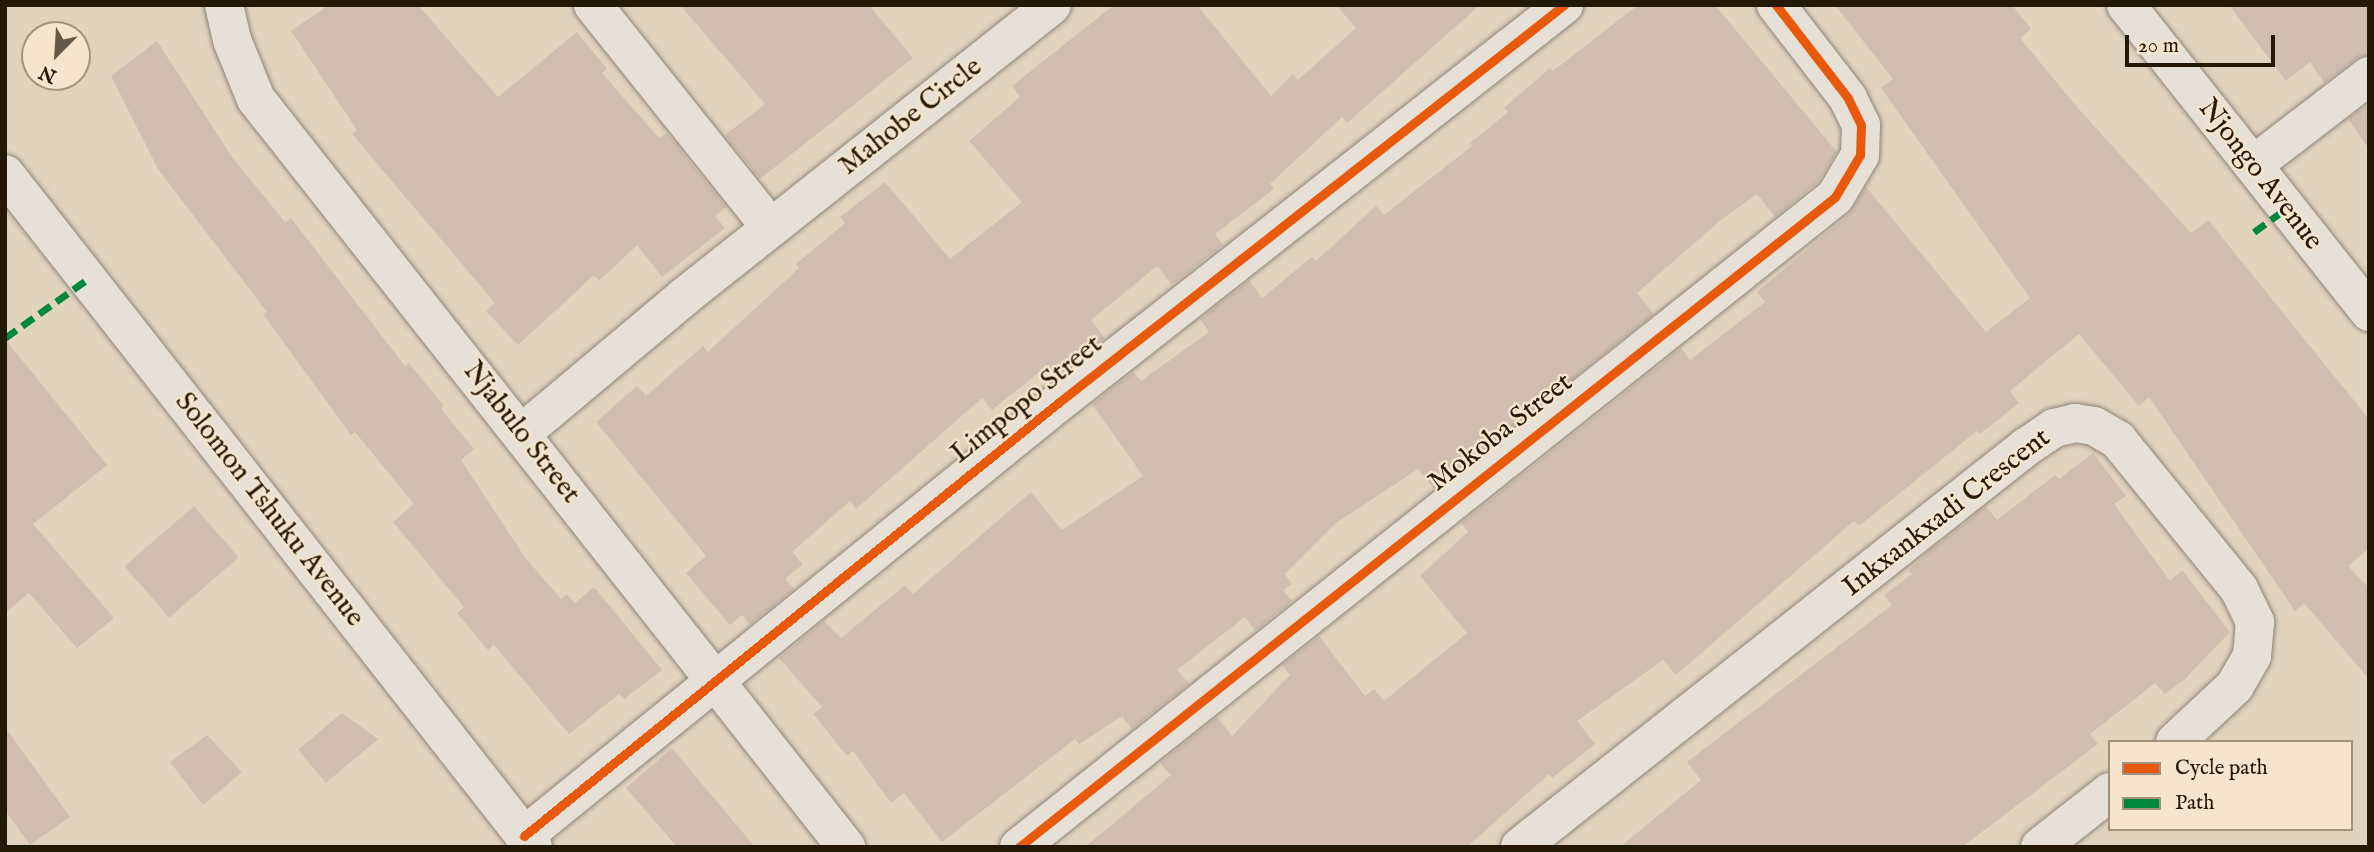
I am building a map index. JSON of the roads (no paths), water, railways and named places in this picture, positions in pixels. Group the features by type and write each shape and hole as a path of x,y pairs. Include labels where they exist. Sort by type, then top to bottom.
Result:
{"street":[{"name":"Njabulo Street","path":"224,5 232,40 256,99 846,847"},
{"path":"593,5 770,227"},
{"name":"Mahobe Circle","path":"522,433 770,227 1052,5"},
{"name":"Limpopo Street","path":"529,841 1069,394 1564,5"},
{"name":"Mokoba Street","path":"1019,847 1835,197 1860,155 1861,125 1847,98 1776,5"},
{"name":"Njongo Avenue","path":"2126,5 2369,312"},
{"path":"2253,165 2369,76"},
{"name":"Solomon Tshuku Avenue","path":"5,174 529,841"},
{"name":"Inkxankxadi Crescent","path":"1520,847 2026,447 2054,428 2075,423 2094,426 2118,440 2239,589 2255,622 2252,656 2235,686 2177,740"},
{"path":"2040,847 2108,794"}]}
